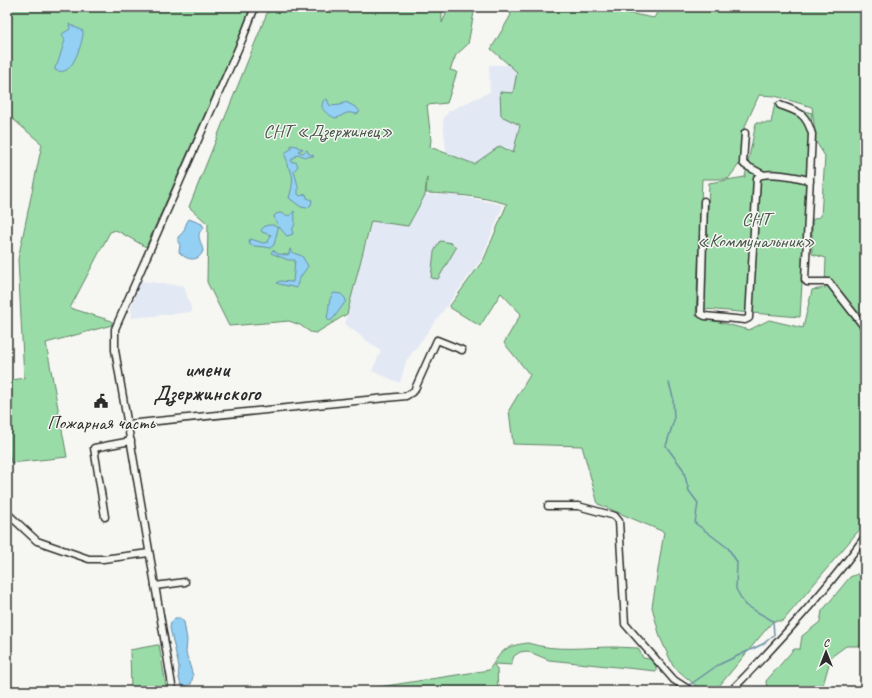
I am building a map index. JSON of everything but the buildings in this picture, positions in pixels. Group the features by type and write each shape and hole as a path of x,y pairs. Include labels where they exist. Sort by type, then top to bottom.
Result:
{"street":[{"path":"173,691 149,553 114,333 116,324 242,40 255,7"},
{"path":"780,105 803,115 810,127 812,139 805,280 807,282 829,282 865,328"},
{"path":"745,133 745,165 762,174 796,177 810,181"},
{"path":"704,201 700,314 705,316 747,320 749,318 756,181 762,174"},
{"path":"128,424 406,396 414,391 437,340 462,350"},
{"path":"105,517 94,448 131,441"},
{"path":"548,506 578,506 615,516 619,521 625,624 674,680 691,691"},
{"path":"7,513 37,541 89,559 103,559 149,553"},
{"path":"731,691 809,608 833,580 865,537"},
{"path":"155,586 185,582"}],"shaded area":[{"path":"489,65 516,65 523,157 448,166 443,123 444,118 449,111 490,92"},
{"path":"425,195 454,195 503,205 482,258 406,361 400,383 372,371 381,351 345,324 372,221 408,226"},
{"path":"140,281 184,286 192,312 132,318 131,308"}],"green space":[{"name":"СНТ «Дзержинец»","path":"7,7 442,7 442,23 447,12 443,7 475,7 468,44 456,55 450,70 457,72 447,103 427,105 431,140 430,147 474,164 500,146 513,153 520,125 501,116 500,92 513,93 517,72 491,49 511,15 506,7 596,7 654,18 660,7 865,7 865,523 783,621 773,621 715,691 702,691 673,666 660,637 652,607 664,532 598,504 582,446 513,444 509,410 530,375 504,343 521,314 501,293 480,326 449,307 484,259 507,204 467,196 426,193 427,178 425,195 408,226 371,221 347,314 316,333 310,332 300,325 289,321 229,326 207,282 208,224 189,207 269,8 250,12 146,247 116,230 110,232 70,308 112,321 112,325 46,343 67,457 11,463 7,442 7,381 24,378 18,259 42,144 7,114","holes":["759,95 775,96 812,107 816,142 825,156 821,216 812,220 812,254 826,258 825,288 812,290 803,328 769,320 749,330 696,316 702,179 728,179 740,163 742,133"]},
{"name":"СНТ «Коммунальник»","path":"775,103 812,113 800,317 704,309 709,183 745,177 756,123 771,123"},
{"path":"441,241 451,243 456,248 438,279 431,278 434,252"},
{"path":"865,565 865,646 846,646 831,657 823,685 801,688 797,691 767,691 766,681 794,649 800,649 802,636 820,622 822,611 850,577 860,573"},
{"path":"528,643 539,646 560,648 638,648 643,658 650,659 656,666 656,671 549,660 527,651 520,652 514,656 512,665 494,665 497,669 498,691 353,691 489,670 504,650 513,646"},
{"path":"159,645 167,691 131,691 130,650"}],"water":[{"path":"69,24 83,31 82,40 75,60 68,69 58,71 55,70 55,67 58,63 65,41 62,34 70,29"},
{"path":"327,99 330,106 340,105 346,102 357,108 360,112 357,114 347,113 335,118 326,113 323,109 322,103"},
{"path":"291,145 303,149 298,151 299,152 303,153 307,150 308,153 314,156 305,157 298,154 291,160 292,162 296,162 298,166 294,171 298,186 298,194 300,196 306,194 307,198 312,200 311,205 307,208 301,207 289,198 292,186 292,173 287,166 285,156 286,152 291,149"},
{"path":"294,211 295,221 292,230 293,234 287,236 277,224 274,216 280,213 290,216"},
{"path":"189,219 202,224 204,228 199,233 203,251 201,255 195,259 185,257 179,252 180,245 178,242 178,237 183,232"},
{"path":"273,225 278,228 274,245 270,248 250,245 249,240 251,239 263,243 268,242 271,235 262,232 261,230 265,226"},
{"path":"290,249 291,252 302,256 308,266 299,279 297,288 277,283 279,281 293,282 295,260 288,260 271,253 273,250 278,254 287,255 289,254"},
{"path":"334,293 341,294 346,301 333,319 329,321 327,317 330,298"},
{"path":"175,618 180,618 184,622 187,640 186,653 193,676 191,684 187,686 182,686 178,674 179,667 170,628 171,622"}],"waterway":[{"path":"669,383 673,397 674,420 666,446 683,469 689,491 698,503 695,523 728,548 737,562 736,589 745,605 773,621 774,635 763,644 718,665 691,684 687,685"},
{"path":"641,691 681,687"}],"place":[{"name":"Пожарная часть","path":"101,401"}],"district":[{"name":"имени Дзержинского","path":"207,381"}]}
